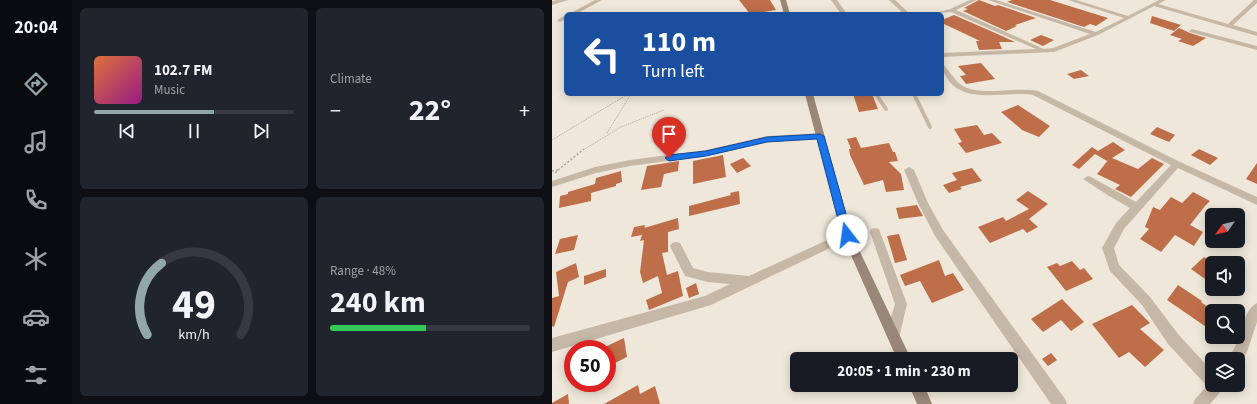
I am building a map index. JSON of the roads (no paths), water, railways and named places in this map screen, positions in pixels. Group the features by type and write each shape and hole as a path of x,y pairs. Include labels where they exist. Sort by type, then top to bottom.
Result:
{"main road":[{"path":"783,0 786,12"},
{"path":"810,96 847,235 901,352"},
{"path":"919,392 925,404"}],"street":[{"path":"552,3 565,0"},
{"path":"576,12 599,0"},
{"path":"834,0 843,12"},
{"path":"892,0 905,12"},
{"path":"943,12 952,10 974,0"},
{"path":"991,0 1096,34"},
{"path":"944,55 1054,50 1096,34 1163,0"},
{"path":"1229,26 1257,0"},
{"path":"1076,1 1130,18"},
{"path":"1155,5 1257,34"},
{"path":"952,10 1043,50"},
{"path":"560,20 564,18"},
{"path":"1192,31 1257,48"},
{"path":"944,70 957,85 972,92 1026,90 1035,93 1177,164 1257,201"},
{"path":"552,184 595,170 630,163 706,153 767,139 820,136"},
{"path":"1177,164 1120,226 1108,248 1114,268 1146,301 1173,339 1205,373"},
{"path":"909,170 922,203 938,233 1060,404"},
{"path":"1088,179 1137,207"},
{"path":"876,232 901,304 893,334"},
{"path":"552,345 707,301 847,235"},
{"path":"676,246 689,272 708,277 749,281"},
{"path":"1240,352 1243,347 1249,322 1257,309"},
{"path":"1200,404 1209,392"}],"lane":[{"path":"877,96 886,108"},
{"path":"915,96 930,127"}]}
